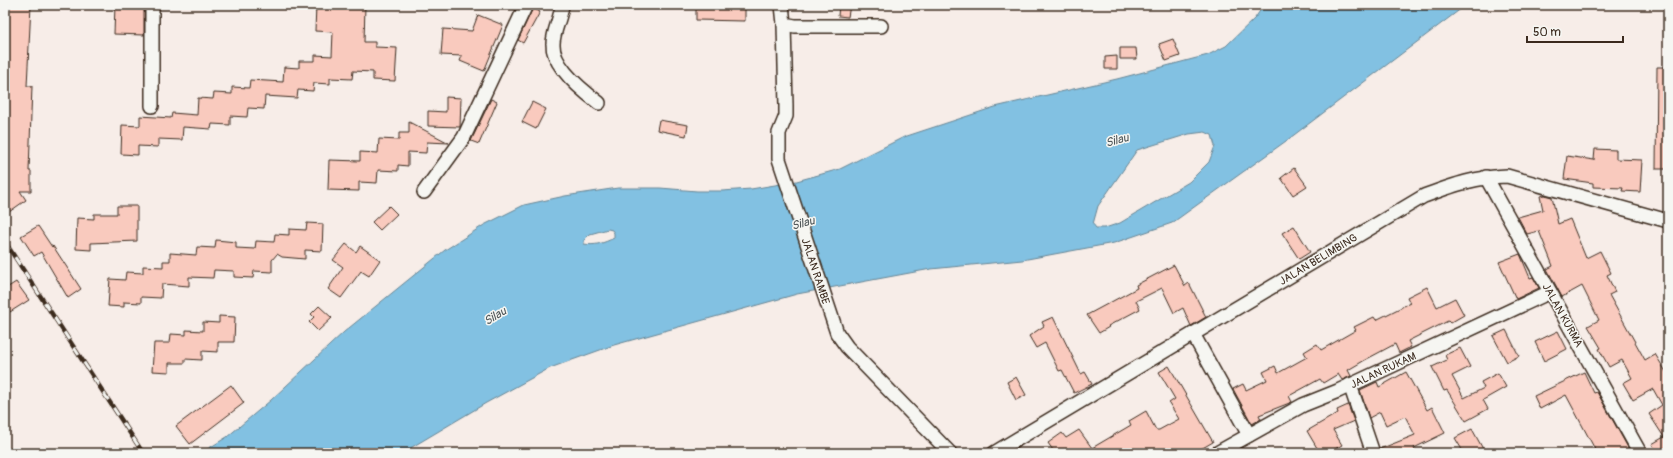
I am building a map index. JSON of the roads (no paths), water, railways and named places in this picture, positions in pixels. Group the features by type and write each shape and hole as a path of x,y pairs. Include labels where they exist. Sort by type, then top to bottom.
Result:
{"street":[{"path":"152,5 152,106"},
{"path":"424,192 464,137 526,5"},
{"path":"562,5 553,43 554,54 560,65 580,89 599,103"},
{"name":"JALAN RAMBE","path":"782,5 784,24 786,116 779,133 779,159 827,307 837,333 847,347 950,453"},
{"path":"784,24 795,26 880,26"},
{"name":"JALAN BELIMBING","path":"994,453 1424,196 1468,180 1486,176 1507,176 1668,221"},
{"name":"JALAN KURMA","path":"1486,176 1640,453"},
{"name":"JALAN RUKAM","path":"1217,453 1303,405 1350,386 1550,292"},
{"path":"1193,334 1249,435"},
{"path":"1350,386 1373,453"}],"water":[{"name":"Silau","path":"1264,5 1466,5 1286,141 1172,223 1114,243 1022,260 931,269 797,294 614,345 550,368 486,403 402,453 201,453 227,437 271,400 344,332 445,250 484,225 524,205 565,196 618,188 660,188 697,191 722,191 751,189 793,182 840,169 904,137 995,107 1117,79 1208,55 1226,46 1255,18","holes":["1205,132 1212,135 1215,146 1209,162 1189,182 1120,223 1105,228 1096,228 1093,224 1098,206 1137,150 1189,134","608,229 612,230 614,233 614,238 599,244 584,244 584,240 590,234"]}],"railway":[{"path":"5,242 143,453"}]}
